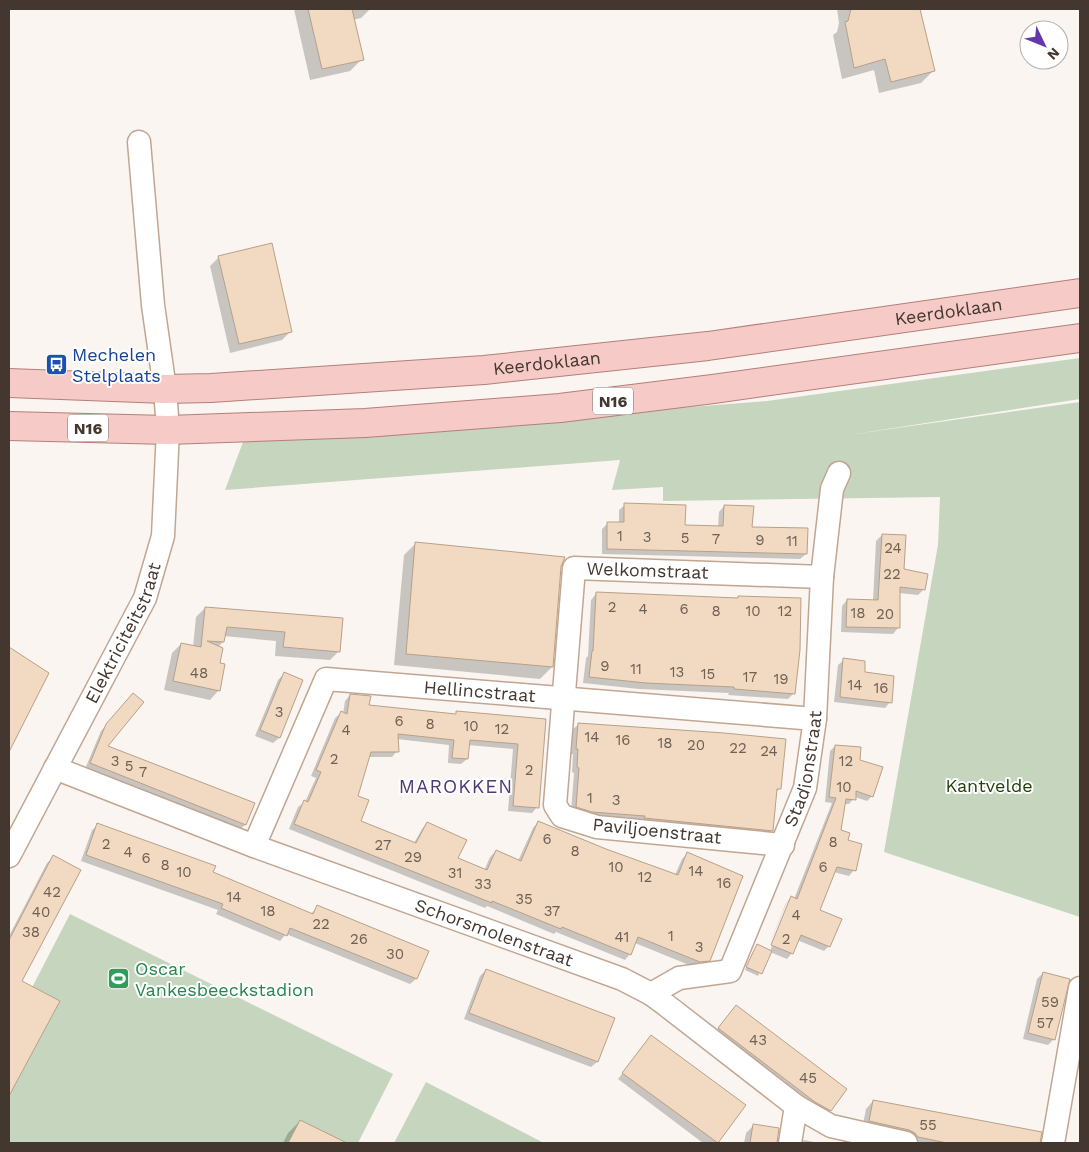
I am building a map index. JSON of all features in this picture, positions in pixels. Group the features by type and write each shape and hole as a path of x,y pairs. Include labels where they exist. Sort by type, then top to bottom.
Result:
{"main road":[{"name":"Keerdoklaan","path":"9,383 165,389 211,388 513,367 708,346 1080,294"},
{"name":"N16","path":"9,426 168,430 364,423 560,408 723,388 1080,338"}],"street":[{"name":"Elektriciteitstraat","path":"9,856 145,598 163,536 168,430 165,389 153,305 139,142"},
{"name":"Stadionstraat","path":"651,994 678,978 730,971 806,788 816,720 822,577 832,489 839,473"},
{"name":"Welkomstraat","path":"564,698 574,568 822,577"},
{"name":"Hellincstraat","path":"254,846 326,679 816,720"},
{"name":"Paviljoenstraat","path":"564,698 555,805 562,816 597,827 783,845"},
{"name":"Schorsmolenstraat","path":"55,768 254,846 622,979 651,994 796,1106 831,1126 906,1143"},
{"path":"1053,1143 1080,988"},
{"path":"790,1143 796,1106"}],"green space":[{"name":"Kantvelde","path":"1080,358 1080,399 855,434 1080,402 1080,917 884,852 938,545 940,497 663,501 663,487 612,490 620,460 225,490 243,442 767,401"},
{"name":"Oscar Vankesbeeckstadion","path":"70,914 393,1074 358,1143 9,1143 9,1032"},
{"path":"426,1082 544,1143 394,1143"}],"building":[{"path":"308,9 352,9 364,60 322,69"},
{"path":"851,9 920,9 935,71 891,82 885,59 854,68 845,22 848,21"},
{"path":"272,243 292,332 239,344 218,256"},
{"path":"624,503 686,505 685,525 723,526 724,505 754,506 752,527 808,528 807,554 607,549 607,522 624,522"},
{"path":"882,534 906,535 904,569 928,574 925,590 900,587 900,628 846,627 847,599 878,600"},
{"path":"415,542 565,557 561,567 553,667 406,654"},
{"path":"596,592 738,598 738,596 801,598 800,650 795,694 734,689 734,687 646,683 589,677 593,651"},
{"path":"205,607 343,618 340,652 283,647 285,632 227,627 224,642 207,641 223,648 220,663 225,664 220,691 173,681 181,643 201,647"},
{"path":"9,647 49,673 9,752"},
{"path":"843,658 865,661 865,672 894,676 892,703 840,697"},
{"path":"284,672 303,680 280,738 260,730"},
{"path":"133,693 144,702 108,746 255,803 246,825 90,763 106,724"},
{"path":"350,694 371,696 369,705 456,714 456,711 546,719 539,808 513,806 518,744 470,740 468,759 452,758 454,740 398,734 399,752 371,752 358,796 369,800 361,821 416,843 427,822 467,840 458,858 487,870 496,850 521,861 538,821 606,849 678,875 687,852 743,876 710,961 700,962 638,937 631,955 562,927 561,929 492,901 492,903 294,824 304,800 308,802 321,772 316,770 341,711 347,714"},
{"path":"578,723 786,739 781,789 777,789 773,831 644,818 645,816 592,812 576,807 579,768 577,767 578,749 576,749"},
{"path":"835,745 861,747 860,760 883,767 873,797 856,791 856,800 846,799 841,830 850,833 848,840 862,844 856,871 837,867 820,910 842,919 830,947 801,935 793,954 771,945 791,896 797,899 836,798 829,797"},
{"path":"97,823 216,866 213,872 313,914 317,905 429,951 417,979 290,928 287,936 221,908 223,904 86,855"},
{"path":"53,855 81,870 22,981 60,1001 9,1096 9,940"},
{"path":"757,944 772,951 762,974 746,967"},
{"path":"486,969 615,1018 598,1062 469,1013"},
{"path":"1043,972 1070,979 1055,1040 1028,1033"},
{"path":"736,1005 847,1089 831,1111 815,1102 718,1028"},
{"path":"651,1035 746,1105 718,1143 622,1073"},
{"path":"873,1100 1042,1132 1040,1143 947,1143 918,1137 909,1130 869,1121"},
{"path":"300,1120 347,1143 288,1143"},
{"path":"753,1124 779,1128 777,1143 750,1143"}],"place":[{"name":"Mechelen Stelplaats","path":"56,365"},
{"name":"Oscar Vankesbeeckstadion","path":"119,979"}],"district":[{"name":"MAROKKEN","path":"456,786"}]}
